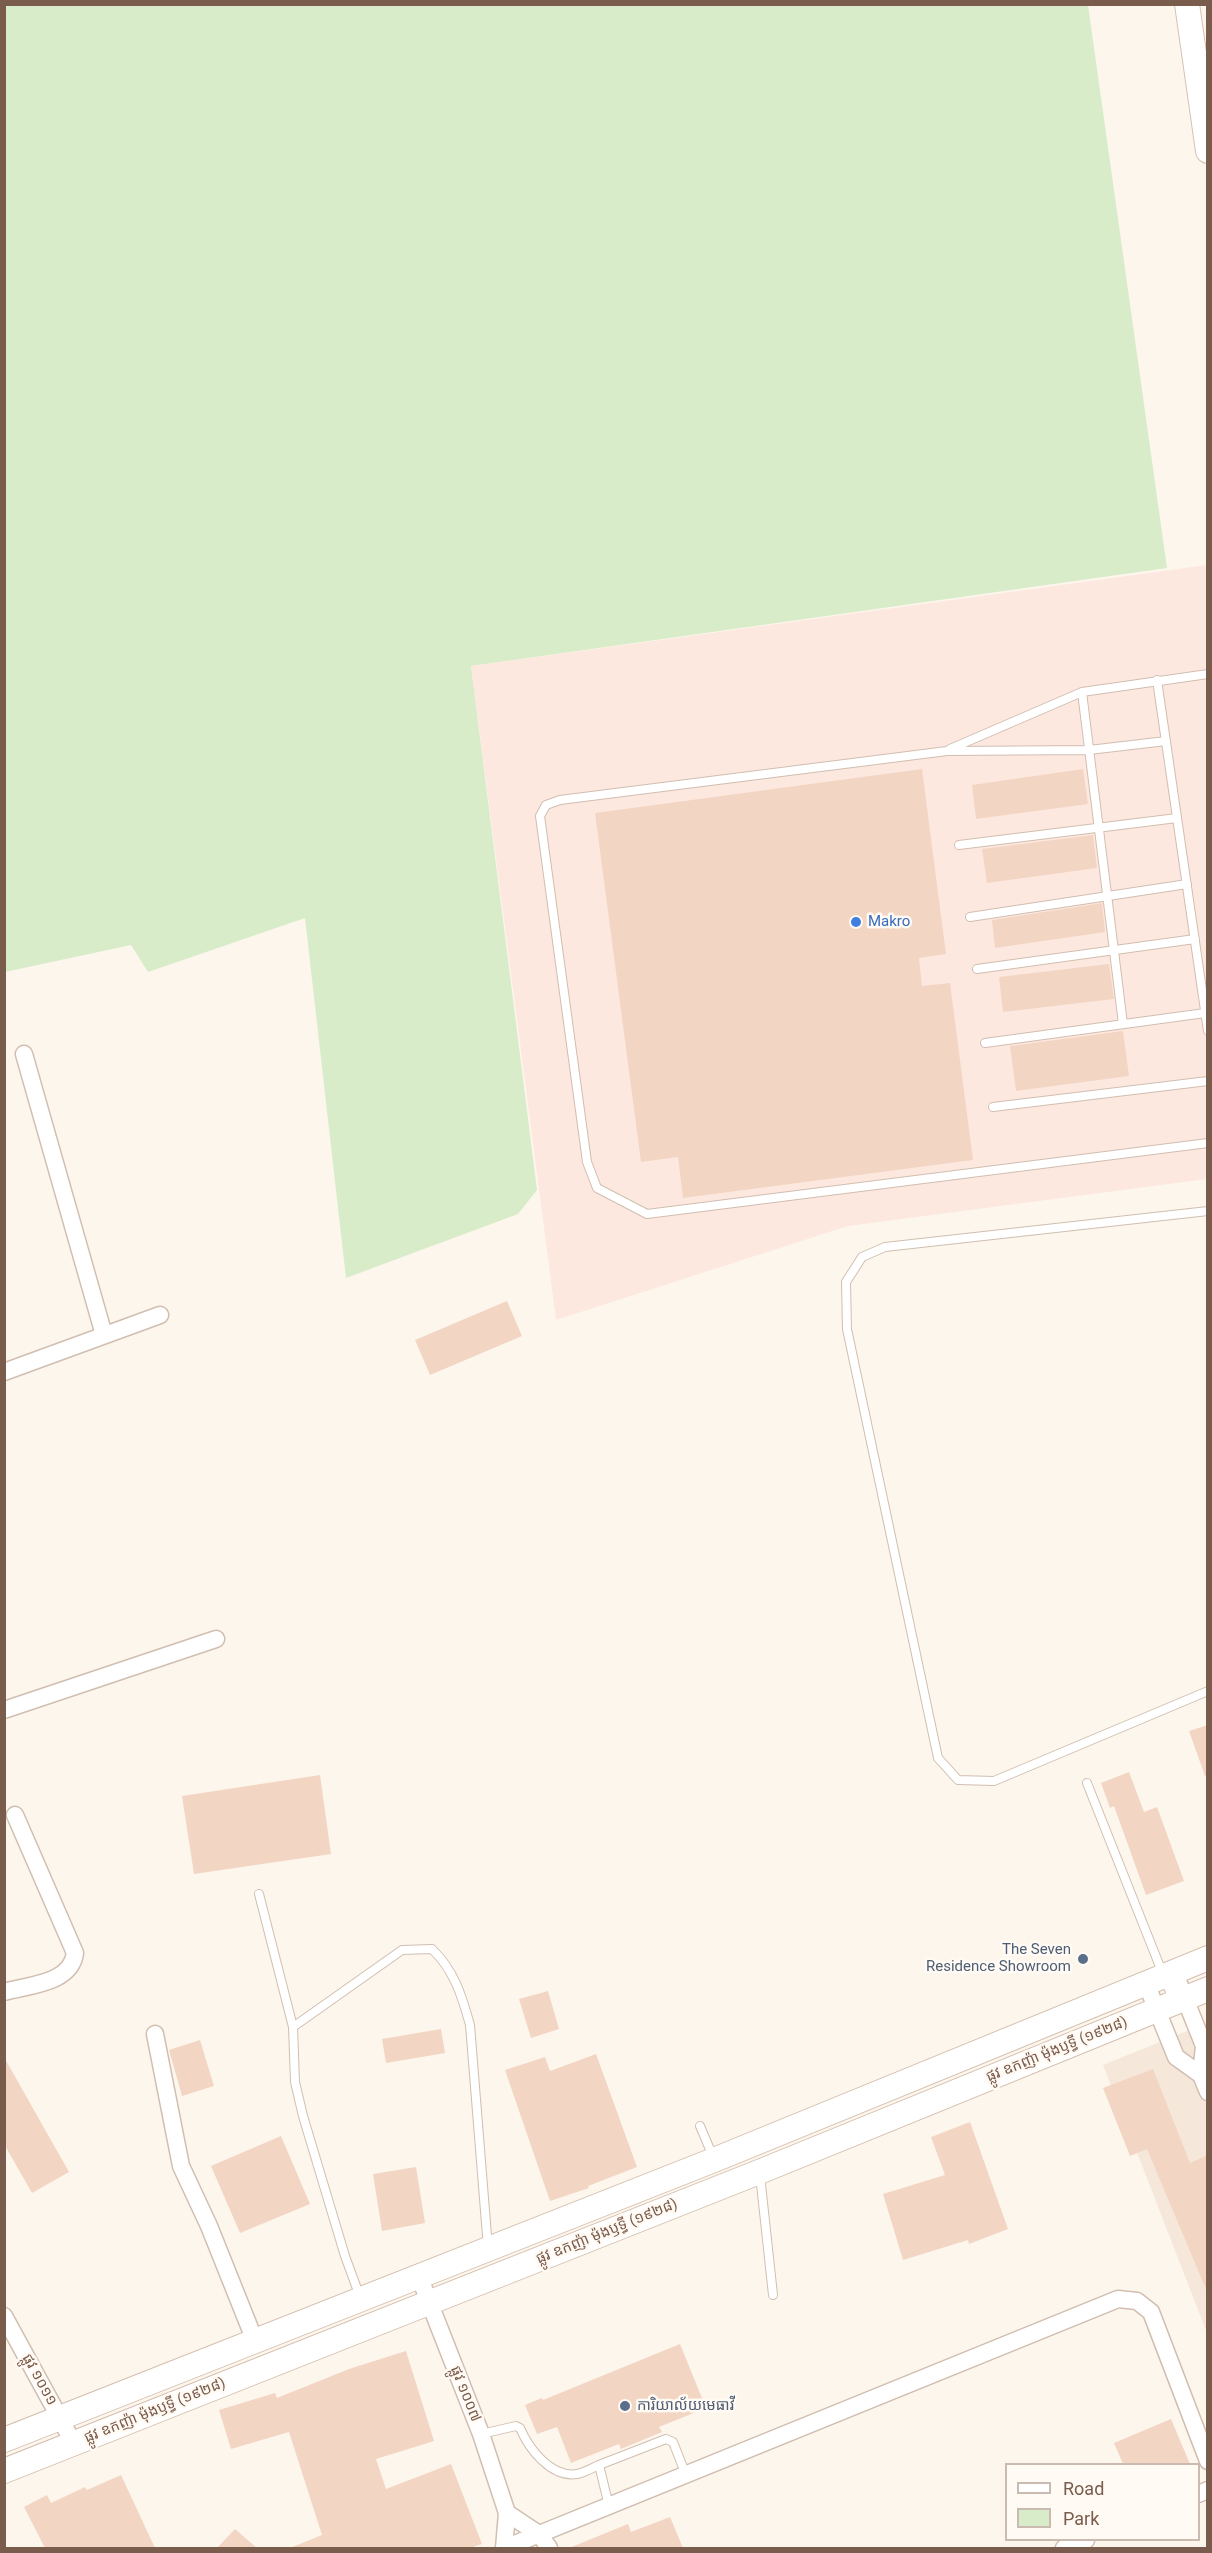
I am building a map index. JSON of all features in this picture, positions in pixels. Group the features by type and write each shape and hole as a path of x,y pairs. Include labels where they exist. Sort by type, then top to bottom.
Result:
{"main road":[{"path":"1186,4 1208,151"},
{"name":"ផ្លូវ ឧកញ៉ា ម៉ុងឫទ្ធី (១៩២៨)","path":"4,2440 714,2160 1208,1958"},
{"name":"ផ្លូវ ឧកញ៉ា ម៉ុងឫទ្ធី (១៩២៨)","path":"4,2471 759,2172 1208,1989"},
{"path":"805,2122 816,2148"}],"street":[{"path":"24,1054 104,1335"},
{"path":"4,1371 160,1315"},
{"path":"4,1710 216,1638"},
{"path":"4,1992 56,1978 69,1968 75,1953 15,1815"},
{"path":"1161,1977 1172,2003 1204,2046 1201,2075 1208,2092"},
{"path":"1161,1977 1172,2003 1176,2057 1201,2075"},
{"path":"155,2034 181,2166 209,2226 255,2341"},
{"name":"ផ្លូវ ១០០៧","path":"419,2276 481,2434 507,2513 505,2548"},
{"path":"505,2548 544,2542 609,2506 1118,2299 1137,2301 1151,2312 1208,2461"},
{"name":"ផ្លូវ ១០១១","path":"4,2316 74,2444"},
{"path":"507,2513 544,2542"},
{"path":"1064,2548 1083,2541"}],"lane":[{"path":"947,751 1082,692 1208,674"},
{"path":"1157,680 1208,1032"},
{"path":"1082,692 1123,1024"},
{"path":"1166,741 1089,750 947,751 560,800 546,805 540,816 587,1162 597,1188 647,1214 1208,1143"},
{"path":"959,845 1177,818"},
{"path":"970,917 1187,884"},
{"path":"977,969 1194,939"},
{"path":"985,1043 1205,1013"},
{"path":"993,1107 1208,1081"},
{"path":"1208,1211 885,1247 862,1257 846,1282 847,1329 938,1758 958,1780 994,1781 1208,1691"},
{"path":"1087,1783 1161,1977"},
{"path":"259,1894 293,2026 295,2082 303,2116 345,2256 361,2299"},
{"path":"293,2026 402,1950 432,1949 443,1960 460,1989 470,2025 488,2249"},
{"path":"700,2126 714,2160"},
{"path":"759,2172 772,2295"},
{"path":"481,2434 520,2428 532,2449 559,2473 576,2474 666,2439 674,2442 686,2475"},
{"path":"599,2466 609,2506"}],"shaded area":[{"name":"Makro","path":"1207,565 1207,1179 848,1226 556,1320 471,666"},
{"path":"1207,2023 1207,2333 1103,2065"}],"green space":[{"path":"4,5 1088,5 1167,568 471,666 537,1190 518,1214 346,1278 305,918 148,972 131,945 5,972"}],"building":[{"path":"922,769 946,954 919,958 922,986 950,983 973,1160 683,1198 678,1157 641,1162 595,813"},
{"path":"1083,769 1088,804 976,819 972,785"},
{"path":"1093,835 1097,868 987,883 982,849"},
{"path":"1102,903 1105,932 995,948 992,920"},
{"path":"1109,964 1114,999 1003,1012 999,977"},
{"path":"1123,1031 1129,1076 1016,1091 1010,1046"},
{"path":"507,1301 522,1336 430,1375 415,1340"},
{"path":"1208,1725 1208,1775 1205,1776 1189,1731"},
{"path":"1129,1772 1144,1812 1157,1807 1184,1881 1146,1895 1114,1806 1110,1808 1101,1783"},
{"path":"320,1775 331,1854 194,1874 182,1796"},
{"path":"548,1991 559,2029 531,2038 519,1999"},
{"path":"441,2029 445,2053 386,2063 382,2039"},
{"path":"200,2040 214,2086 182,2096 169,2050"},
{"path":"596,2054 637,2167 588,2186 589,2188 550,2201 505,2070 545,2057 550,2071"},
{"path":"4,2057 69,2172 32,2193 4,2144"},
{"path":"1153,2069 1190,2163 1208,2155 1208,2294 1147,2149 1130,2156 1103,2088"},
{"path":"970,2122 1008,2229 969,2244 968,2240 903,2260 883,2194 945,2175 931,2137"},
{"path":"281,2136 310,2204 240,2233 211,2166"},
{"path":"416,2167 425,2223 382,2231 373,2174"},
{"path":"680,2344 706,2408 659,2427 662,2432 621,2449 619,2444 571,2463 557,2427 537,2434 525,2405 542,2398 543,2400"},
{"path":"406,2351 434,2441 376,2459 386,2489 451,2464 482,2544 470,2548 290,2548 322,2535 289,2432 231,2449 219,2410 275,2393 277,2398 349,2369"},
{"path":"1171,2419 1190,2463 1123,2463 1114,2443"},
{"path":"121,2475 155,2548 45,2548 24,2507 47,2495 51,2503 85,2487 87,2490"},
{"path":"670,2517 683,2548 569,2548 628,2524 631,2532"},
{"path":"235,2529 257,2548 217,2548"}],"place":[{"name":"Makro","path":"856,922"},
{"name":"The Seven Residence Showroom","path":"1083,1959"},
{"name":"ការិយាល័យមេធាវី","path":"625,2406"}]}
